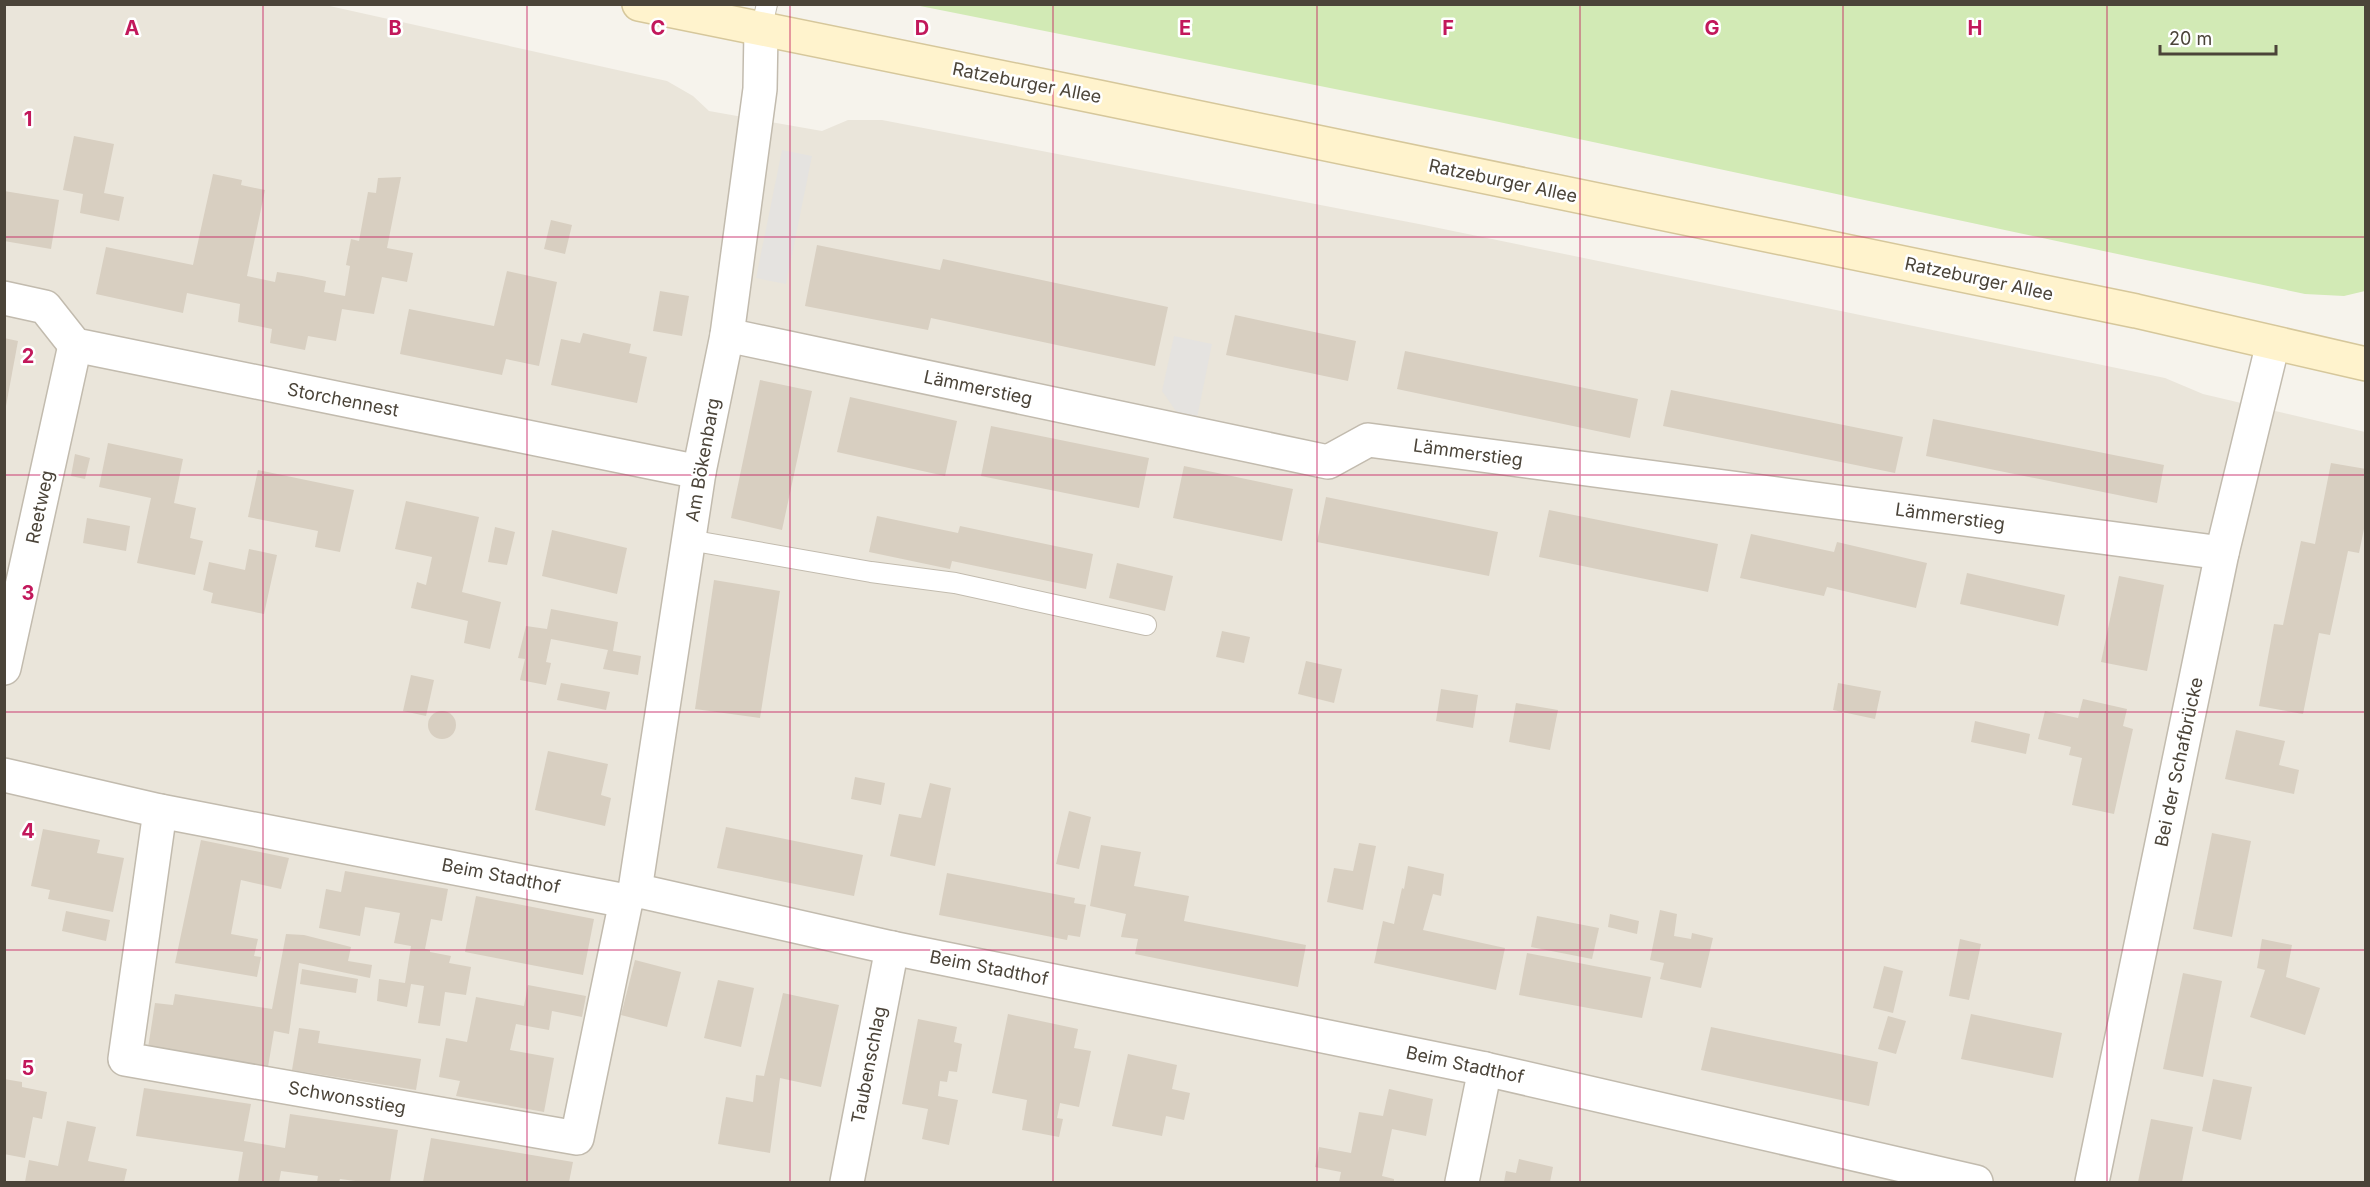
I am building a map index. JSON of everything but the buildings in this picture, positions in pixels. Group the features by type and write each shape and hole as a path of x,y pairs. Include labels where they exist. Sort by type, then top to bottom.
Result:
{"main road":[{"name":"Ratzeburger Allee","path":"639,4 764,17 1109,99 2136,311 2366,364"}],"street":[{"name":"Am Bökenbarg","path":"631,895 699,472 727,334 760,89 764,17"},
{"path":"4,298 45,307 75,345"},
{"name":"Lämmerstieg","path":"727,334 1328,462 1368,440 2222,553"},
{"name":"Bei der Schafbrücke","path":"2092,1182 2222,553 2273,343"},
{"name":"Storchennest","path":"75,345 699,472"},
{"name":"Reetweg","path":"4,668 75,345"},
{"name":"Beim Stadthof","path":"4,775 160,811 631,895 1485,1069 1976,1182"},
{"name":"Schwonsstieg","path":"160,811 125,1059 577,1138 631,895"},
{"name":"Taubenschlag","path":"847,1182 892,948"},
{"path":"1462,1182 1485,1069"}],"lane":[{"path":"689,540 871,572 955,583 1146,625"}],"shaded area":[{"path":"5,5 325,5 667,81 693,96 709,111 822,131 848,120 882,120 1424,225 2165,378 2203,394 2365,432 2365,1182 5,1182"},
{"path":"782,150 812,156 786,284 756,278"},
{"path":"1174,336 1212,344 1197,418 1178,414 1162,391"}],"green space":[{"path":"915,5 2365,5 2365,291 2344,296 2305,294 1485,119"}]}
